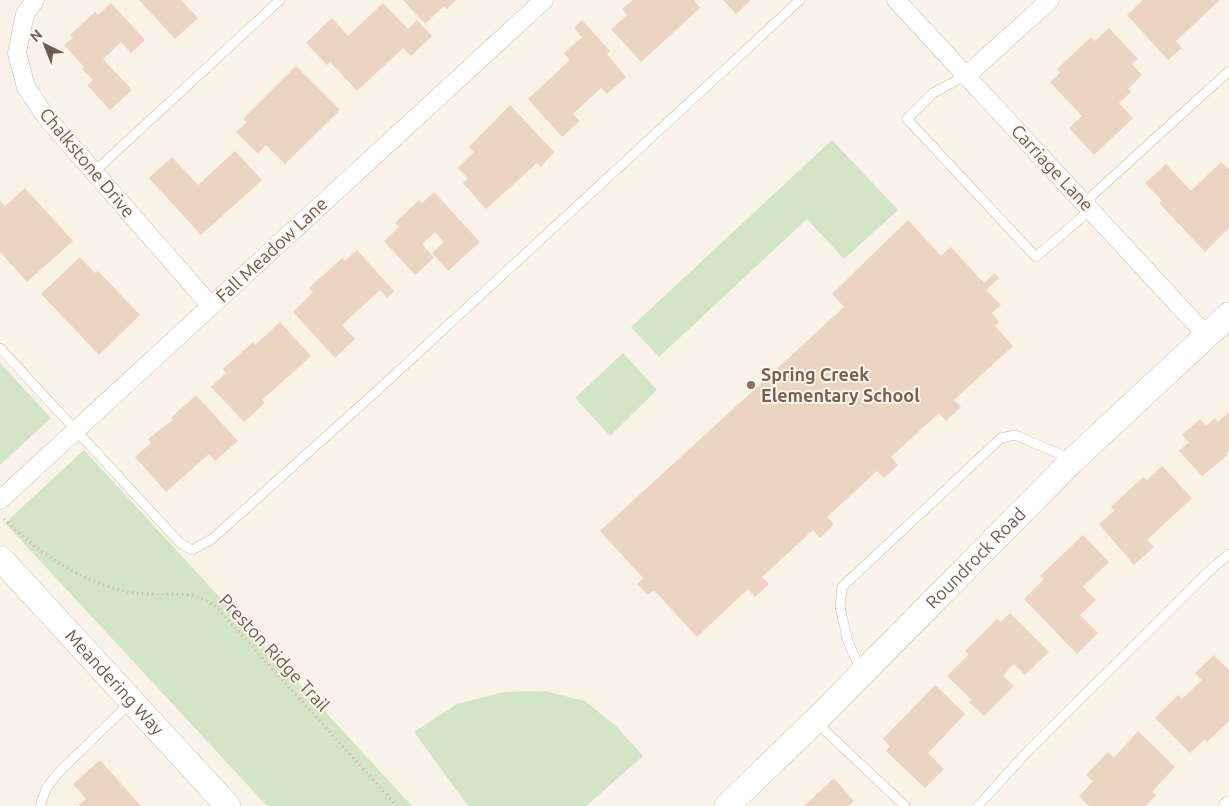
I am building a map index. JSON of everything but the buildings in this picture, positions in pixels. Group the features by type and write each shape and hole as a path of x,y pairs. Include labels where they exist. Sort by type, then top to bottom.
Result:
{"street":[{"name":"Chalkstone Drive","path":"35,0 25,14 18,53 26,87 46,117 211,306"},
{"name":"Fall Meadow Lane","path":"0,500 544,0"},
{"name":"Carriage Lane","path":"896,0 1207,336"},
{"path":"966,76 1050,0"},
{"name":"Roundrock Road","path":"727,806 815,721 1073,460 1229,315"},
{"name":"Meandering Way","path":"0,558 228,806"}],"lane":[{"path":"94,172 280,0"},
{"path":"0,348 180,543 192,550 212,539 379,390 800,0"},
{"path":"966,76 933,93 907,119 1036,257 1229,71"},
{"path":"862,673 848,642 840,607 842,587 1001,438 1015,435 1073,460"},
{"path":"978,806 1053,726 1229,554"},
{"path":"40,806 46,789 57,774 131,702"},
{"path":"815,721 905,806"}],"path":[{"name":"Preston Ridge Trail","path":"0,515 24,538 46,554 76,574 100,585 137,593 184,594 203,599 218,608 396,806"}],"green space":[{"path":"832,140 898,210 844,259 807,219 659,357 631,327"},
{"path":"623,353 657,390 610,436 575,398"},
{"path":"0,363 51,418 0,465"},
{"path":"84,450 412,806 267,806 5,523"},
{"path":"545,691 585,701 617,727 643,756 586,806 468,806 414,732 457,704 504,692"}],"place":[{"name":"Spring Creek Elementary School","path":"751,385"}]}
